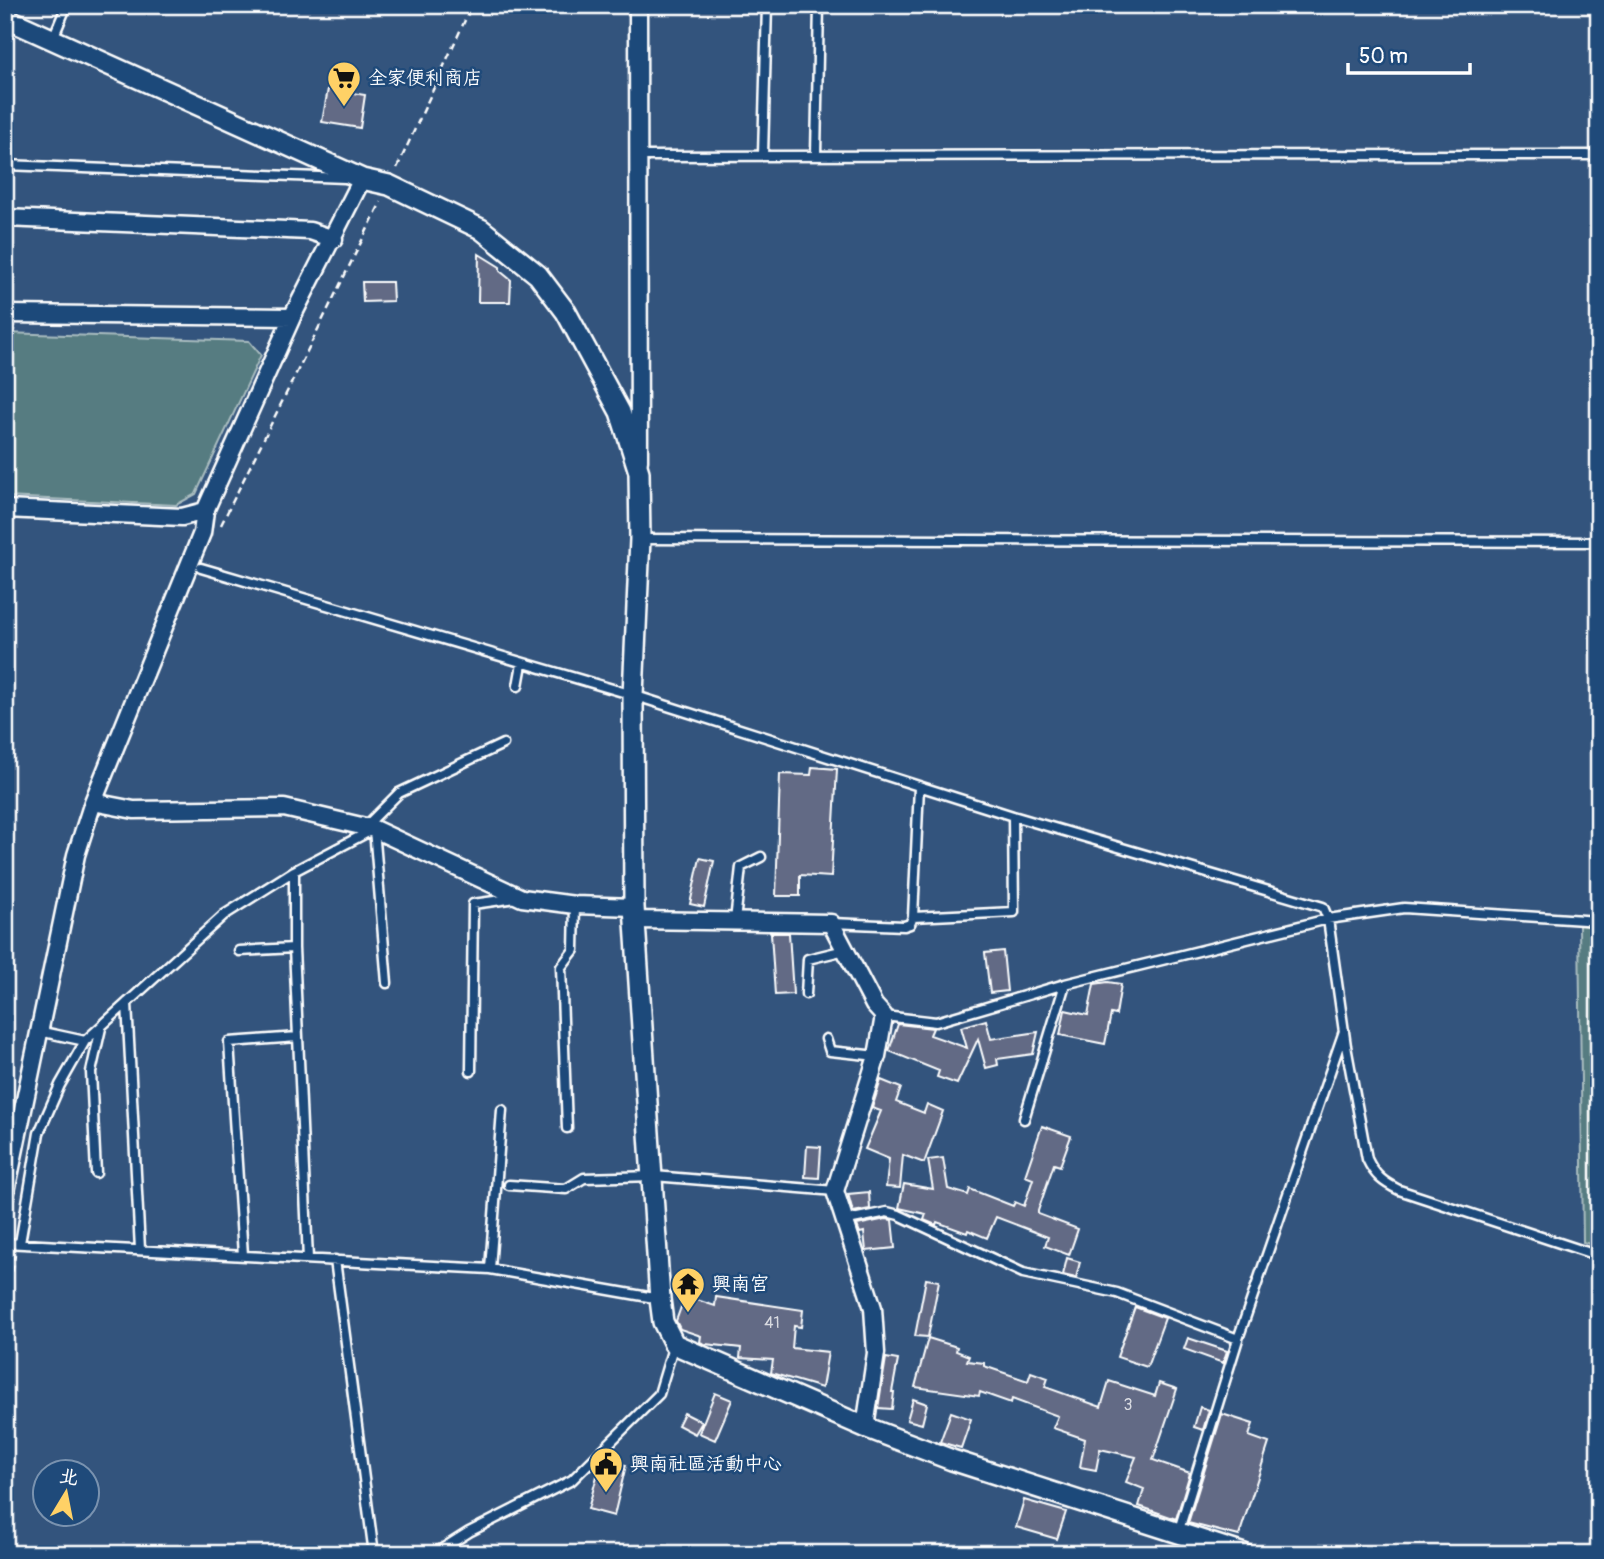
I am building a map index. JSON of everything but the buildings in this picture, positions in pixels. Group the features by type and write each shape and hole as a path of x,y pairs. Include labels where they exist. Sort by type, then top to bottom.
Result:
{"street":[{"path":"638,5 640,539 633,695 635,914 660,1299 667,1335 674,1344 865,1427 1033,1488 1178,1533 1213,1549 1244,1554"},
{"path":"5,18 362,179 389,185 481,229 538,275 566,312 620,412 639,472"},
{"path":"5,1196 76,855 93,802 202,533 205,511 292,317 334,239 362,179"},
{"path":"5,218 310,231 334,239"},
{"path":"5,314 292,317"},
{"path":"5,509 182,517 205,511"},
{"path":"93,802 134,810 284,808 370,828 522,898 635,914 735,921 831,923 874,1005 884,1016 877,1056 835,1191 873,1308 876,1353 865,1427"}],"lane":[{"path":"53,39 67,5"},
{"path":"763,155 767,5"},
{"path":"816,154 820,5"},
{"path":"638,156 1599,155"},
{"path":"5,165 362,179"},
{"path":"640,539 1599,542"},
{"path":"201,568 633,695 1013,816 1324,907 1367,1159 1382,1182 1599,1256"},
{"path":"518,686 522,664"},
{"path":"18,1243 39,1133 60,1085 85,1041 225,915 294,871 370,828 399,793 503,744"},
{"path":"831,923 910,924 913,917 919,787"},
{"path":"913,917 1014,912 1013,816"},
{"path":"370,828 387,983"},
{"path":"735,921 741,867 761,857"},
{"path":"294,871 294,948 308,1259"},
{"path":"471,1071 473,904 522,898"},
{"path":"567,1128 561,967 574,950 575,905"},
{"path":"884,1016 936,1022 1065,984 1328,919 1404,908 1599,921"},
{"path":"239,951 294,948"},
{"path":"806,994 808,959 845,950"},
{"path":"1024,1119 1065,984"},
{"path":"127,1003 139,1250"},
{"path":"96,1173 91,1072 101,1028"},
{"path":"39,1031 85,1041"},
{"path":"1178,1533 1238,1339 1344,1031"},
{"path":"243,1255 229,1042 298,1037"},
{"path":"826,1039 830,1051 877,1056"},
{"path":"490,1269 502,1110"},
{"path":"509,1185 566,1189 584,1178 654,1176 835,1191"},
{"path":"843,1221 887,1212 899,1214 1024,1273 1117,1293 1238,1339"},
{"path":"5,1243 490,1269 660,1299"},
{"path":"335,1260 373,1554"},
{"path":"434,1554 470,1532 572,1480 659,1394 674,1344"}],"path":[{"path":"218,531 389,185 471,5"},
{"path":"5,1319 18,1243"}],"green space":[{"path":"5,333 249,341 261,355 196,494 176,505 5,497"},
{"path":"1579,925 1599,927 1599,1247 1583,1242"}],"place":[{"name":"全家便利商店","path":"344,108"},
{"name":"興南宮","path":"688,1314"},
{"name":"興南社區活動中心","path":"606,1494"}]}
